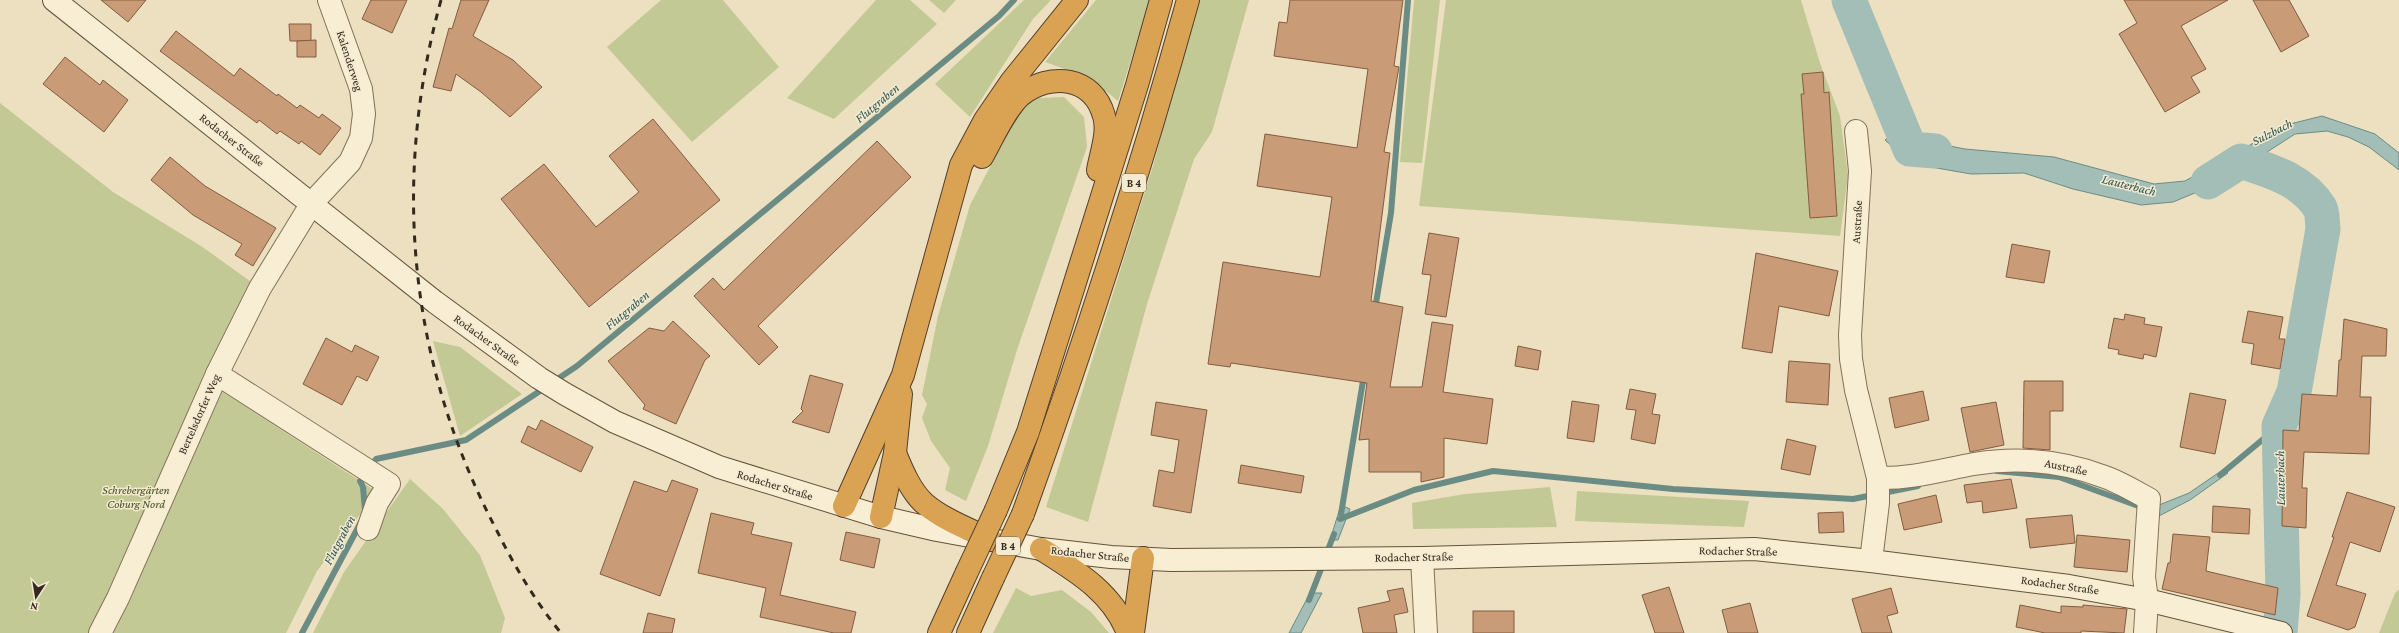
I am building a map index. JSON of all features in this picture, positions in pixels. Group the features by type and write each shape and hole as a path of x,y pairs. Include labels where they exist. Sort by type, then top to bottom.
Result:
{"highway":[{"path":"844,506 903,375 961,165 985,120 1011,82 1077,0"},
{"name":"B 4","path":"939,633 996,510 1028,432 1138,85 1161,0"},
{"name":"B 4","path":"968,633 1023,514 1065,396 1096,304 1163,91 1188,0"},
{"path":"947,216 1006,116 1020,96 1043,82 1054,80 1073,83 1090,92 1097,99 1104,116 1106,131 1073,288"},
{"path":"881,517 895,453 903,375"},
{"path":"895,453 904,474 924,503 938,513 991,540"},
{"path":"1041,549 1084,576 1108,599 1122,618 1128,633"},
{"path":"1133,633 1143,558"}],"street":[{"name":"Rodacher Straße","path":"54,0 435,302 553,386 615,422 705,462 881,517 1041,549 1171,560 1422,558 1754,549 1871,561 2069,586 2147,600 2275,632"},
{"name":"Kalenderweg","path":"312,203 350,162 361,138 364,114 361,89 329,0"},
{"name":"Austraße","path":"1856,131 1860,170 1850,334 1851,359 1856,390 1878,489 1871,561"},
{"name":"Bertelsdorfer Weg","path":"100,633 118,598 217,374 260,288 312,203"},
{"path":"217,374 390,484 377,503 368,529"},
{"name":"Austraße","path":"1878,489 1897,478 1935,473 1974,464 2017,459 2054,463 2103,476 2149,499 2144,586 2147,600 2145,633"},
{"path":"1422,558 1426,633"}],"green space":[{"path":"661,0 723,0 779,67 692,142 607,47"},
{"path":"876,0 910,0 937,24 834,119 787,98"},
{"path":"929,0 956,0 944,13"},
{"path":"1024,0 1051,0 1033,19 970,117 935,84"},
{"path":"1096,0 1150,0 1118,101 1110,94 1084,78 1045,62"},
{"path":"1196,0 1249,0 1212,132 1194,159 1147,304 1088,522 1046,507 1153,166"},
{"path":"1414,0 1440,0 1422,163 1400,162"},
{"path":"1446,0 1801,0 1820,63 1840,116 1848,175 1840,236 1419,206"},
{"path":"1064,97 1084,117 1087,147 1017,350 988,446 966,501 945,490 950,468 931,441 922,418 927,404 922,395 938,316 970,205 1024,102 1039,98"},
{"name":"Schrebergärten Coburg Nord","path":"0,103 113,192 201,246 260,288 215,387 377,492 317,571 286,633 0,633"},
{"path":"433,341 460,347 522,394 460,436"},
{"path":"410,479 443,509 480,555 505,618 501,633 313,633 344,572"},
{"path":"1550,487 1557,527 1413,529 1412,503 1465,494"},
{"path":"1577,491 1749,501 1744,527 1575,521"},
{"path":"1016,588 1031,596 1062,590 1091,612 1109,633 993,633"},
{"path":"2399,589 2399,633 2379,633 2395,593"}],"water":[{"path":"2322,116 2375,134 2399,153 2399,170 2369,147 2348,137 2327,131 2295,134 2219,183 2173,202 2141,205 2073,189 2024,173 1971,174 1931,167 1907,160 1885,140 1904,126 1934,143 1965,149 2054,157 2154,184 2185,181 2286,125"},
{"path":"2224,469 2228,473 2190,500 2157,517 2159,505 2189,493"},
{"path":"1341,505 1350,509 1338,540 1330,540"},
{"path":"1310,593 1322,593 1301,633 1289,633"}],"building":[{"path":"101,0 146,0 128,22"},
{"path":"371,0 407,0 392,33 362,19"},
{"path":"461,0 489,0 473,36 513,60 542,87 510,117 481,92 456,74 451,91 433,87 449,28 452,29"},
{"path":"1290,0 1403,0 1394,66 1399,67 1384,152 1390,153 1371,301 1403,307 1390,387 1422,387 1432,322 1453,325 1443,392 1493,399 1487,444 1444,438 1444,477 1421,482 1421,472 1369,472 1369,439 1359,440 1367,383 1231,363 1230,367 1208,364 1223,262 1320,277 1332,197 1257,186 1265,134 1357,148 1368,69 1274,56 1279,22 1287,23"},
{"path":"2124,0 2228,0 2181,26 2206,69 2191,77 2200,92 2165,112 2119,34 2137,23"},
{"path":"2253,0 2289,0 2309,36 2281,52"},
{"path":"289,24 311,24 311,41 290,41"},
{"path":"176,31 234,76 240,68 277,96 278,94 297,108 300,105 319,118 322,114 341,128 320,155 301,141 299,144 280,131 277,134 259,120 257,123 160,51"},
{"path":"316,40 316,57 297,57 297,41"},
{"path":"65,57 100,85 103,80 128,100 104,132 43,84"},
{"path":"1823,72 1824,93 1829,92 1837,216 1810,218 1801,94 1804,94 1802,74"},
{"path":"653,119 720,200 589,307 501,199 544,164 596,227 639,192 609,156"},
{"path":"877,141 911,177 758,326 778,347 759,365 694,296 713,278 724,290"},
{"path":"170,157 205,186 276,228 253,266 235,255 242,244 193,215 151,180"},
{"path":"1429,233 1459,238 1446,317 1425,314 1431,275 1422,274"},
{"path":"2012,244 2050,251 2044,283 2006,277"},
{"path":"1756,253 1838,271 1829,316 1779,306 1772,353 1742,348"},
{"path":"2248,311 2283,317 2279,339 2285,339 2280,369 2251,364 2254,344 2242,342"},
{"path":"2125,314 2145,318 2144,324 2162,327 2156,357 2144,354 2143,359 2118,354 2119,350 2108,348 2114,318 2124,320"},
{"path":"2344,319 2387,329 2386,356 2362,356 2360,397 2371,397 2369,454 2304,452 2302,488 2307,488 2306,528 2282,526 2283,430 2299,431 2302,394 2337,396 2339,360 2341,360"},
{"path":"673,321 710,356 705,360 676,424 643,409 645,405 608,361 649,328 664,331"},
{"path":"326,338 352,352 355,345 379,357 367,381 357,376 342,405 303,384"},
{"path":"1518,346 1541,351 1538,370 1515,366"},
{"path":"1789,361 1830,364 1828,405 1786,402"},
{"path":"810,375 843,384 829,433 792,422 803,411 801,409"},
{"path":"2024,381 2063,381 2063,411 2050,411 2050,450 2023,448"},
{"path":"1630,389 1656,394 1652,414 1660,415 1655,444 1631,439 1636,410 1626,409"},
{"path":"1923,391 1929,420 1895,428 1889,398"},
{"path":"2190,393 2226,400 2215,454 2180,447"},
{"path":"1572,401 1599,405 1594,442 1567,438"},
{"path":"1156,402 1207,410 1191,513 1153,506 1159,470 1174,473 1179,440 1151,435"},
{"path":"1996,402 2004,445 1970,452 1961,408"},
{"path":"541,420 593,447 581,472 521,442 528,426 536,430"},
{"path":"1787,439 1816,446 1810,475 1781,469"},
{"path":"1241,465 1304,476 1301,493 1238,483"},
{"path":"2011,479 2017,508 1983,513 1982,501 1967,503 1964,485"},
{"path":"672,480 698,489 660,596 600,574 634,481 667,492"},
{"path":"2347,492 2395,507 2380,552 2350,542 2336,585 2366,594 2355,627 2348,630 2307,616 2334,537 2332,537"},
{"path":"1936,495 1942,522 1904,530 1898,504"},
{"path":"2213,506 2250,509 2249,534 2212,532"},
{"path":"1843,512 1844,532 1819,533 1818,513"},
{"path":"711,513 754,523 751,534 792,543 780,595 856,612 851,633 834,633 760,617 766,588 698,573"},
{"path":"2072,515 2075,543 2030,548 2026,519"},
{"path":"846,532 880,539 874,568 840,560"},
{"path":"2173,534 2210,537 2206,571 2278,588 2275,615 2162,589 2168,563 2170,563"},
{"path":"2077,535 2130,540 2127,572 2074,567"},
{"path":"1669,587 1684,633 1655,633 1642,595"},
{"path":"1403,588 1408,612 1394,615 1397,633 1363,633 1358,608 1390,601 1387,591"},
{"path":"1891,588 1898,613 1887,616 1892,633 1862,633 1852,599"},
{"path":"1750,603 1758,633 1728,633 1722,610"},
{"path":"2020,605 2061,613 2061,606 2083,607 2083,605 2127,609 2124,633 2081,631 2081,633 2045,633 2016,627"},
{"path":"1473,611 1514,611 1514,633 1473,633"},
{"path":"648,613 675,619 672,633 643,633"}],"waterway":[{"name":"Flutgraben","path":"553,382 577,366 999,16 1014,0"},
{"path":"1375,309 1391,213 1408,0"},
{"name":"Lauterbach","path":"1849,0 1910,149 1935,151"},
{"name":"Lauterbach","path":"2208,182 2241,161 2285,177 2295,183 2313,198 2322,213 2323,229 2294,392 2279,426 2283,595 2280,633"},
{"path":"1341,514 1364,375"},
{"name":"Flutgraben","path":"365,510 363,487 360,481 376,459 466,440 546,387"},
{"path":"2220,475 2279,426"},
{"path":"1340,519 1414,490 1493,471 1673,489 1853,499 1918,486"},
{"path":"1997,471 2059,477 2144,508"},
{"name":"Flutgraben","path":"302,633 361,522"},
{"path":"1326,555 1334,534"},
{"path":"1309,600 1323,564"}],"railway":[{"path":"441,0 425,68 416,136 414,204 417,271 427,338 444,403 467,468 518,571 561,633"}],"water label":[{"name":"Sulzbach","path":"2272,132"}]}
